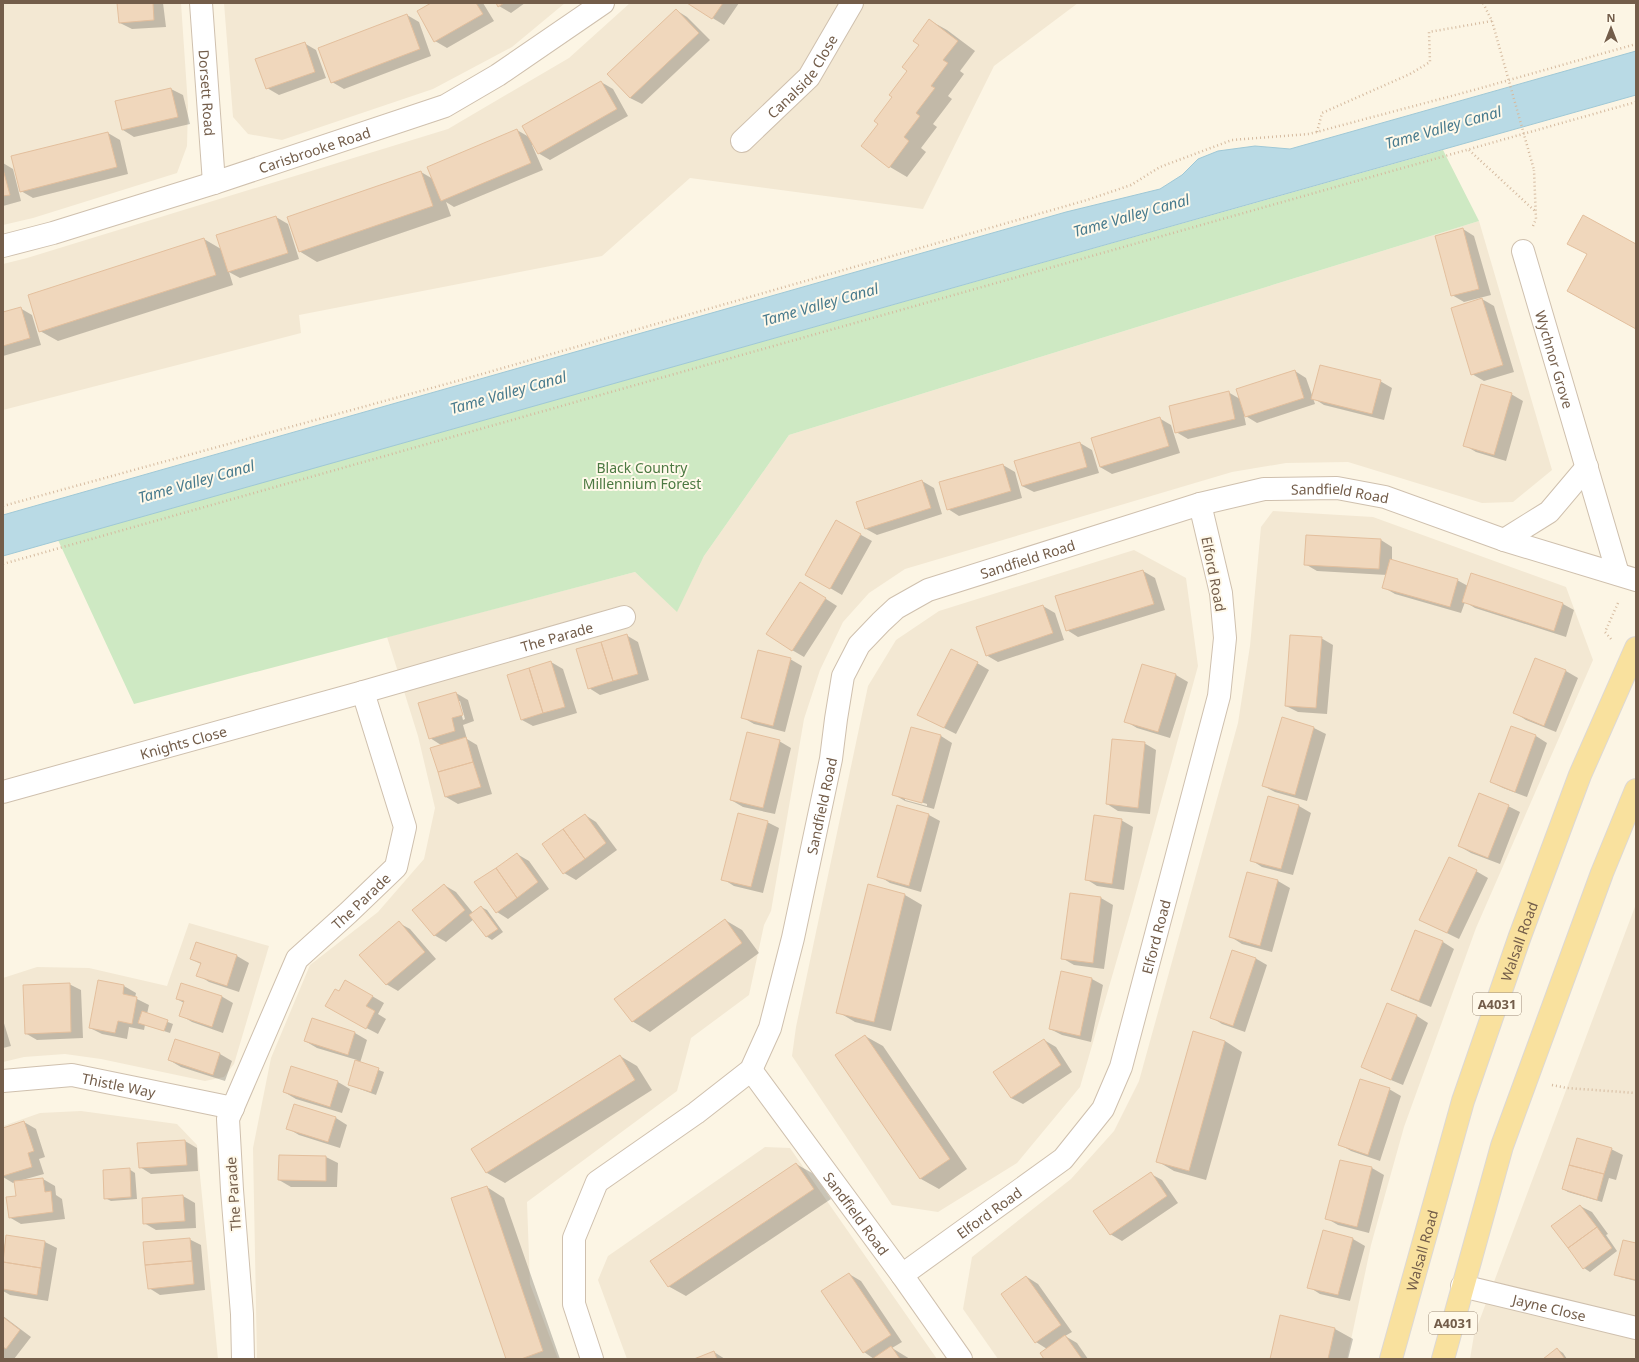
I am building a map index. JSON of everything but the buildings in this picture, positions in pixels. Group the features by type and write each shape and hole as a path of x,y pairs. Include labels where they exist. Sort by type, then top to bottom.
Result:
{"main road":[{"name":"Walsall Road","path":"1391,1359 1466,1093 1520,936 1580,775 1633,654"},
{"name":"A4031","path":"1443,1359 1502,1146 1602,872 1636,790"}],"street":[{"name":"Dorsett Road","path":"201,3 214,183"},
{"name":"Carisbrooke Road","path":"3,246 53,233 214,183 445,106 498,75 603,3"},
{"name":"Canalside Close","path":"742,141 809,77 852,3"},
{"name":"Wychnor Grove","path":"1523,250 1587,467 1628,577"},
{"path":"1504,540 1549,512 1587,467"},
{"name":"Sandfield Road","path":"592,1359 574,1304 574,1238 597,1182 696,1113 751,1070 770,1028 793,938 831,759 843,676 859,645 896,608 928,590 1200,504 1264,489 1337,488 1385,497 1504,540 1628,577"},
{"name":"Elford Road","path":"902,1275 1063,1159 1103,1109 1121,1067 1219,696 1225,638 1221,593 1200,504"},
{"name":"The Parade","path":"243,1359 242,1314 228,1119 297,959 396,867 405,827 363,692 624,617"},
{"name":"Knights Close","path":"3,792 363,692"},
{"name":"Sandfield Road","path":"751,1070 902,1275 961,1359"},
{"name":"Thistle Way","path":"3,1081 72,1075 233,1108"},
{"name":"Jayne Close","path":"1462,1286 1636,1328"}],"path":[{"path":"1483,3 1492,21 1534,170 1536,219 1523,250"},
{"path":"1316,132 1322,113 1410,74 1430,62 1429,32 1492,21"},
{"path":"3,506 468,378 1087,200 1131,185 1160,167 1232,140 1309,134 1474,90 1636,44"},
{"path":"3,564 1636,102"},
{"path":"1469,150 1536,212"},
{"path":"1628,577 1605,632 1633,654"},
{"path":"1526,1080 1567,1088 1636,1093"}],"shaded area":[{"path":"3,3 181,3 188,106 187,146 177,173 33,218 3,225"},
{"path":"224,3 565,3 512,47 433,89 282,140 248,134 233,117"},
{"path":"630,3 1078,3 994,66 923,209 690,178 602,256 299,315 301,333 3,410 3,264 27,258 448,129 569,58"},
{"path":"1479,221 1552,470 1513,502 1482,503 1348,462 1286,463 1232,472 905,569 869,593 843,622 820,670 804,719 771,911 764,925 749,995 691,1038 677,1091 527,1202 530,1284 558,1359 257,1359 253,1148 271,1058 310,965 378,912 424,859 435,808 418,736 387,637 635,572 677,611 704,556 789,435"},
{"path":"1273,511 1373,517 1566,587 1593,660 1476,928 1404,1127 1371,1245 1347,1359 998,1359 963,1309 972,1257 1071,1179 1114,1131 1139,1081 1238,723 1250,646 1261,527"},
{"path":"1134,550 1186,578 1198,666 1131,911 1080,1087 1017,1163 938,1212 892,1205 792,1056 796,1027 868,686 896,640 939,611"},
{"path":"1636,904 1636,1359 1470,1359 1474,1335"},
{"path":"189,923 269,946 234,1064 224,1077 205,1081 101,1059 65,1054 24,1057 3,1062 3,978 37,967 89,968 167,986"},
{"path":"81,1111 177,1124 197,1145 218,1359 3,1359 3,1126 40,1113"},
{"path":"765,1147 790,1148 937,1359 627,1359 598,1280 608,1256"}],"green space":[{"name":"Black Country Millennium Forest","path":"1443,150 1479,221 789,435 704,556 677,612 635,572 134,704 58,540"}],"water":[{"name":"Tame Valley Canal","path":"1636,51 1636,95 3,556 3,515 1066,212 1160,189 1182,175 1198,159 1218,151 1255,146 1290,149"}]}
